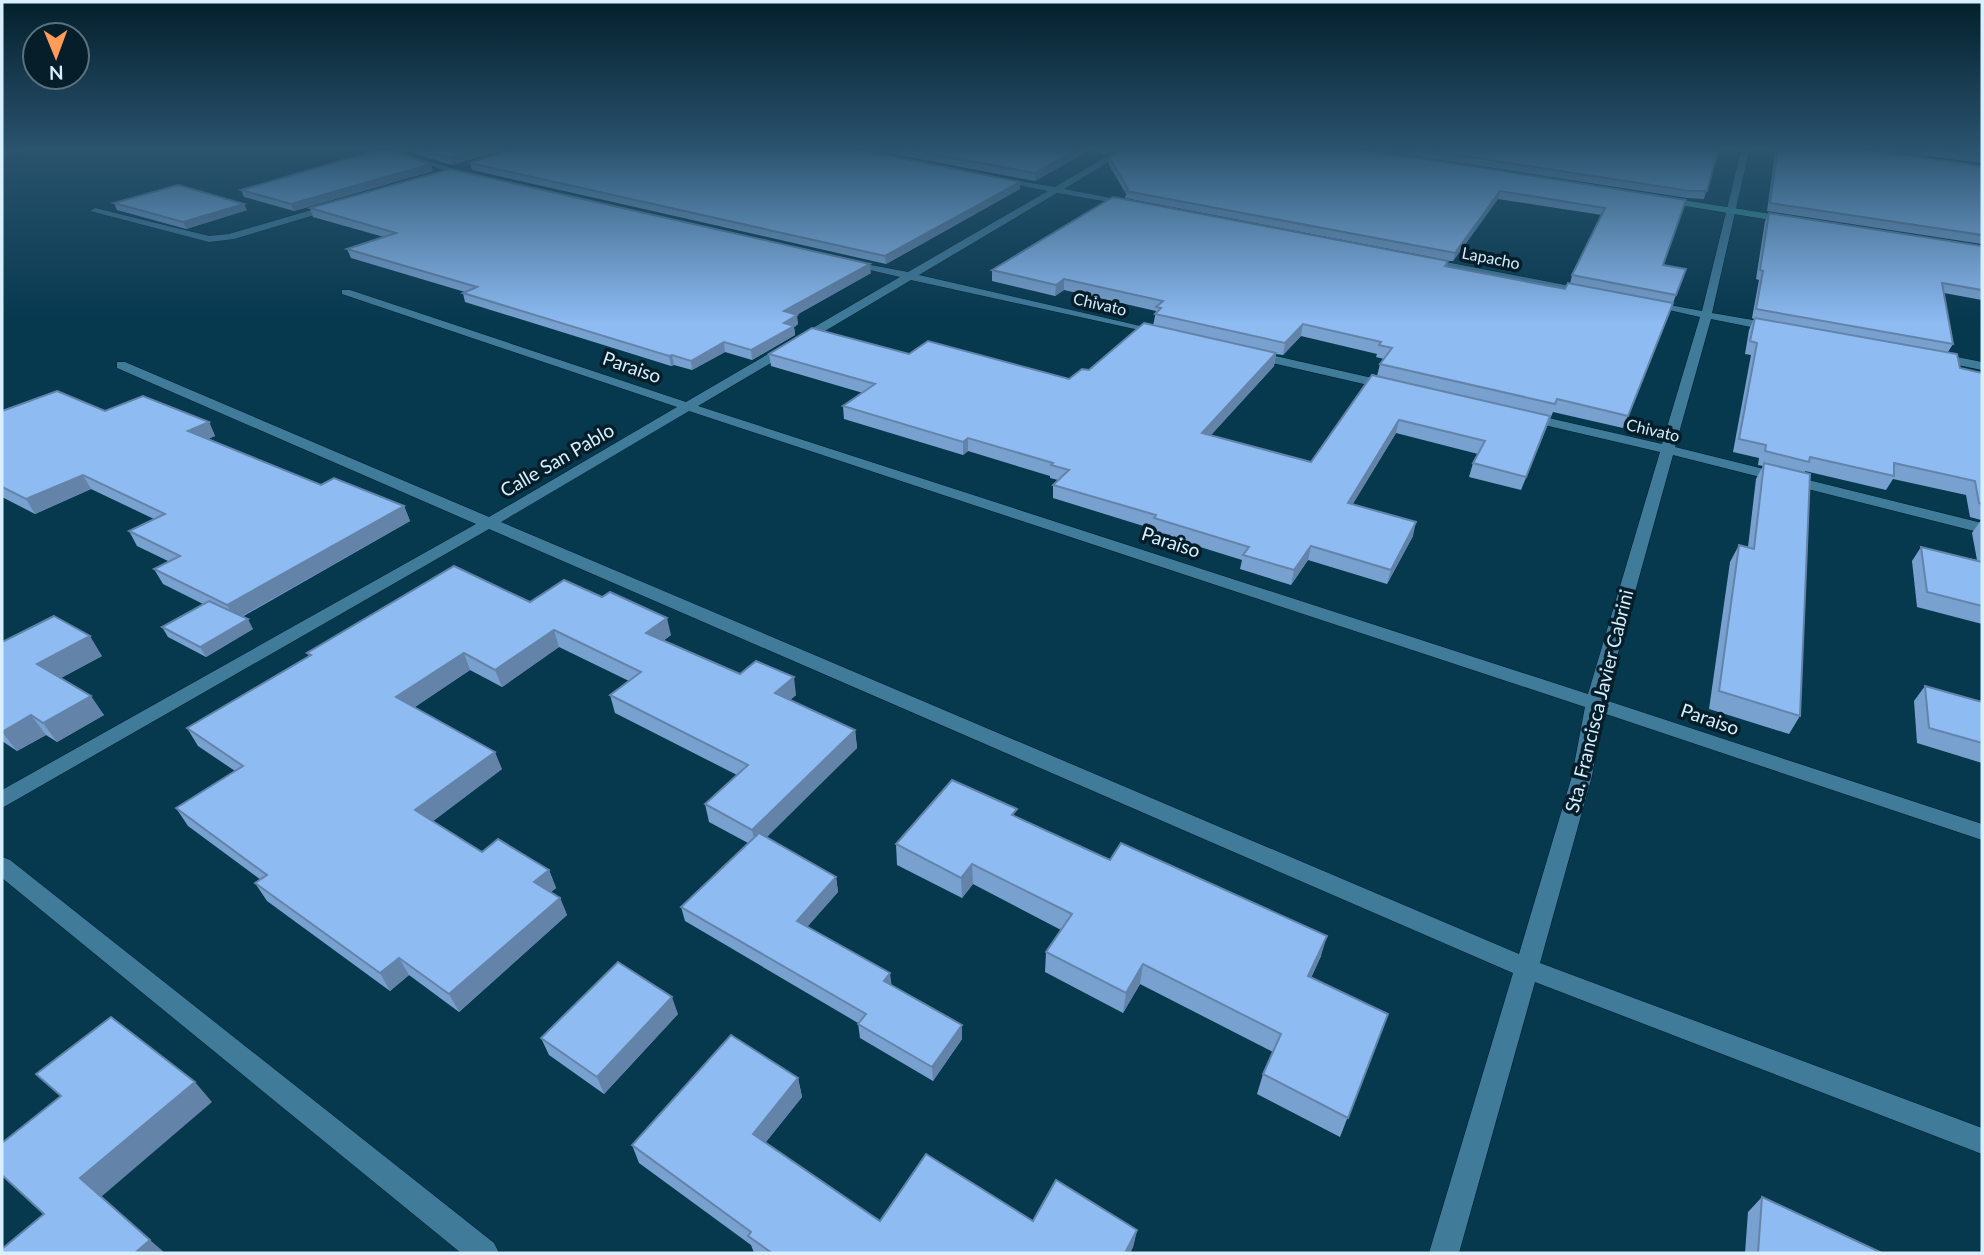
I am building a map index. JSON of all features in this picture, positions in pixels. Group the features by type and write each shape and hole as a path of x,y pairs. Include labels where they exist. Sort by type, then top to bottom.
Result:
{"street":[{"path":"95,211 204,239 216,239 335,206"},
{"name":"Calle San Pablo","path":"2,800 487,524 1030,206"},
{"path":"1697,206 1797,221"},
{"name":"Sta. Francisca Javier Cabrini","path":"1444,1253 1582,776 1595,702 1706,316 1732,206"},
{"name":"Chivato","path":"828,258 1166,335"},
{"name":"Lapacho","path":"1408,258 1598,295"},
{"name":"Paraiso","path":"346,292 686,407 1595,702 1982,832"},
{"path":"1639,302 1785,330"},
{"path":"1247,354 1396,388"},
{"path":"1930,356 1982,366"},
{"path":"121,365 1528,968 1982,1142"},
{"name":"Chivato","path":"1518,415 1667,449 1982,528"},
{"path":"2,866 484,1253"}],"building":[{"path":"123,206 239,206 183,222"},
{"path":"319,206 612,206 870,264 784,311 797,315 784,323 794,326 751,350 724,342 691,361 463,293 477,287 347,249 396,233 310,208"},
{"path":"660,206 977,206 885,256"},
{"path":"1099,206 1158,206 1448,261 1445,266 1565,289 1568,283 1673,303 1628,416 1557,399 1555,404 1380,364 1392,348 1379,345 1381,342 1303,324 1285,343 1155,314 1161,308 1156,307 1163,301 1064,279 1056,285 992,270"},
{"path":"1203,206 1489,206 1455,253"},
{"path":"1590,206 1684,206 1663,265 1686,269 1676,295 1572,275 1605,208"},
{"path":"1787,206 1982,206 1982,235"},
{"path":"1769,213 1982,246 1982,290 1942,283 1953,344 1756,309"},
{"path":"1755,318 1957,354 1960,368 1982,373 1982,504 1979,503 1975,481 1894,463 1894,476 1810,457 1809,462 1765,451 1766,445 1739,439 1757,343 1750,341"},
{"path":"1144,323 1276,353 1202,433 1311,462 1372,375 1550,416 1526,477 1473,463 1485,441 1399,420 1348,503 1416,522 1391,570 1311,546 1294,570 1243,555 1249,547 1154,518 1156,515 1053,485 1069,470 1051,465 1053,463 968,438 963,442 843,406 875,384 769,354 812,328 909,354 928,341 1069,379 1082,369 1089,370"},
{"path":"57,391 105,411 143,396 209,422 188,431 321,485 334,478 404,506 227,605 154,569 180,556 129,531 165,514 83,475 26,499 2,487 2,411"},
{"path":"1764,463 1810,474 1800,716 1719,691 1739,545 1754,549"},
{"path":"1921,547 1982,562 1982,606 1927,592"},
{"path":"454,566 530,602 564,580 602,597 610,592 667,618 646,633 740,674 756,661 794,677 775,693 855,730 752,830 705,804 748,765 610,695 641,672 554,630 495,670 464,653 396,697 495,752 415,810 482,852 498,839 549,870 534,882 560,898 449,994 399,958 380,973 255,883 267,875 176,808 243,766 187,728"},
{"path":"209,601 248,619 200,647 162,627"},
{"path":"54,616 90,636 37,664 91,696 43,723 31,715 2,732 2,642"},
{"path":"1925,686 1982,702 1982,743 1929,728"},
{"path":"952,780 1017,809 1012,815 1110,860 1121,843 1327,936 1308,976 1388,1014 1348,1118 1263,1074 1281,1034 1143,964 1126,993 1046,952 1072,914 972,864 961,878 896,844"},
{"path":"759,833 836,877 797,921 890,973 884,981 962,1025 932,1067 858,1024 866,1014 681,907"},
{"path":"618,962 672,997 597,1077 541,1038"},
{"path":"111,1017 195,1082 80,1178 150,1240 135,1253 2,1253 2,1249 44,1214 2,1175 2,1143 61,1096 36,1074"},
{"path":"731,1035 798,1078 753,1134 880,1221 926,1154 1033,1221 1056,1180 1137,1230 1125,1253 772,1253 748,1236 751,1232 632,1145"},
{"path":"1762,1197 1882,1253 1758,1253"}]}
